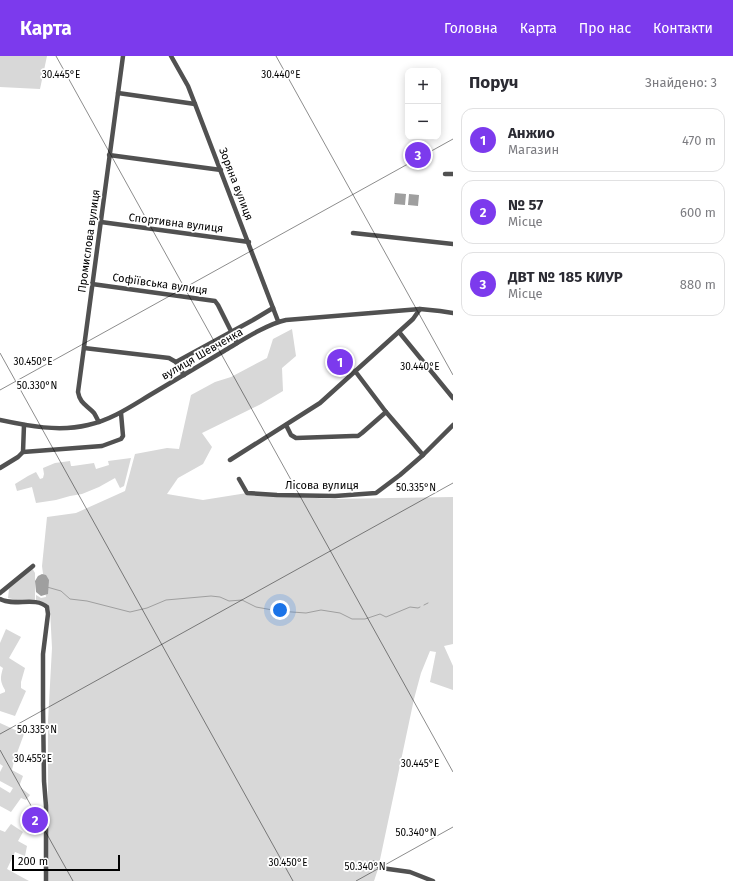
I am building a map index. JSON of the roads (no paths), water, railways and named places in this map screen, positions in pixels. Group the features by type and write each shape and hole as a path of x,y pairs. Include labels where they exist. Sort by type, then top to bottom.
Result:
{"street":[{"name":"Промислова вулиця","path":"99,422 95,415 84,405 78,392 123,56"},
{"name":"Зоряна вулиця","path":"171,56 188,86 278,321"},
{"path":"118,93 195,104"},
{"path":"109,155 221,170"},
{"path":"445,174 453,174"},
{"name":"Спортивна вулиця","path":"101,222 249,242"},
{"path":"353,233 453,244"},
{"name":"Софіївська вулиця","path":"92,284 215,301 232,331"},
{"path":"176,362 273,308"},
{"path":"230,460 320,403 413,319 420,309"},
{"name":"вулиця Шевченка","path":"0,420 24,425 64,428 81,427 99,422 121,413 238,343 278,321 420,309 453,313"},
{"path":"232,331 238,343"},
{"path":"399,332 453,398"},
{"path":"84,348 169,358 176,362 184,375"},
{"path":"355,371 386,412 423,455"},
{"path":"286,425 291,435 296,438 358,436 386,412"},
{"path":"0,468 18,457 23,452 102,446 121,439 123,436 121,413"},
{"path":"23,452 24,425"},
{"name":"Лісова вулиця","path":"239,479 247,492 335,496 376,493 423,455 453,425"},
{"path":"0,593 33,566"},
{"path":"0,599 5,602 36,602 44,604 47,607 48,614 43,654 46,881"},
{"path":"374,863 381,868 410,872 433,881"}],"waterway":[{"path":"47,587 61,591 70,599 87,601 130,612 147,608 166,600 211,596 220,597 229,601 242,600 256,607 278,611 306,613 321,610 340,613 352,619 365,619 380,614 386,617 410,607 420,607"},
{"path":"424,605 428,603"}],"place":[{"name":"ДВТ № 185 КИУР","path":"418,155"},
{"name":"Анжио","path":"340,362"},
{"name":"№ 57","path":"35,820"}]}
